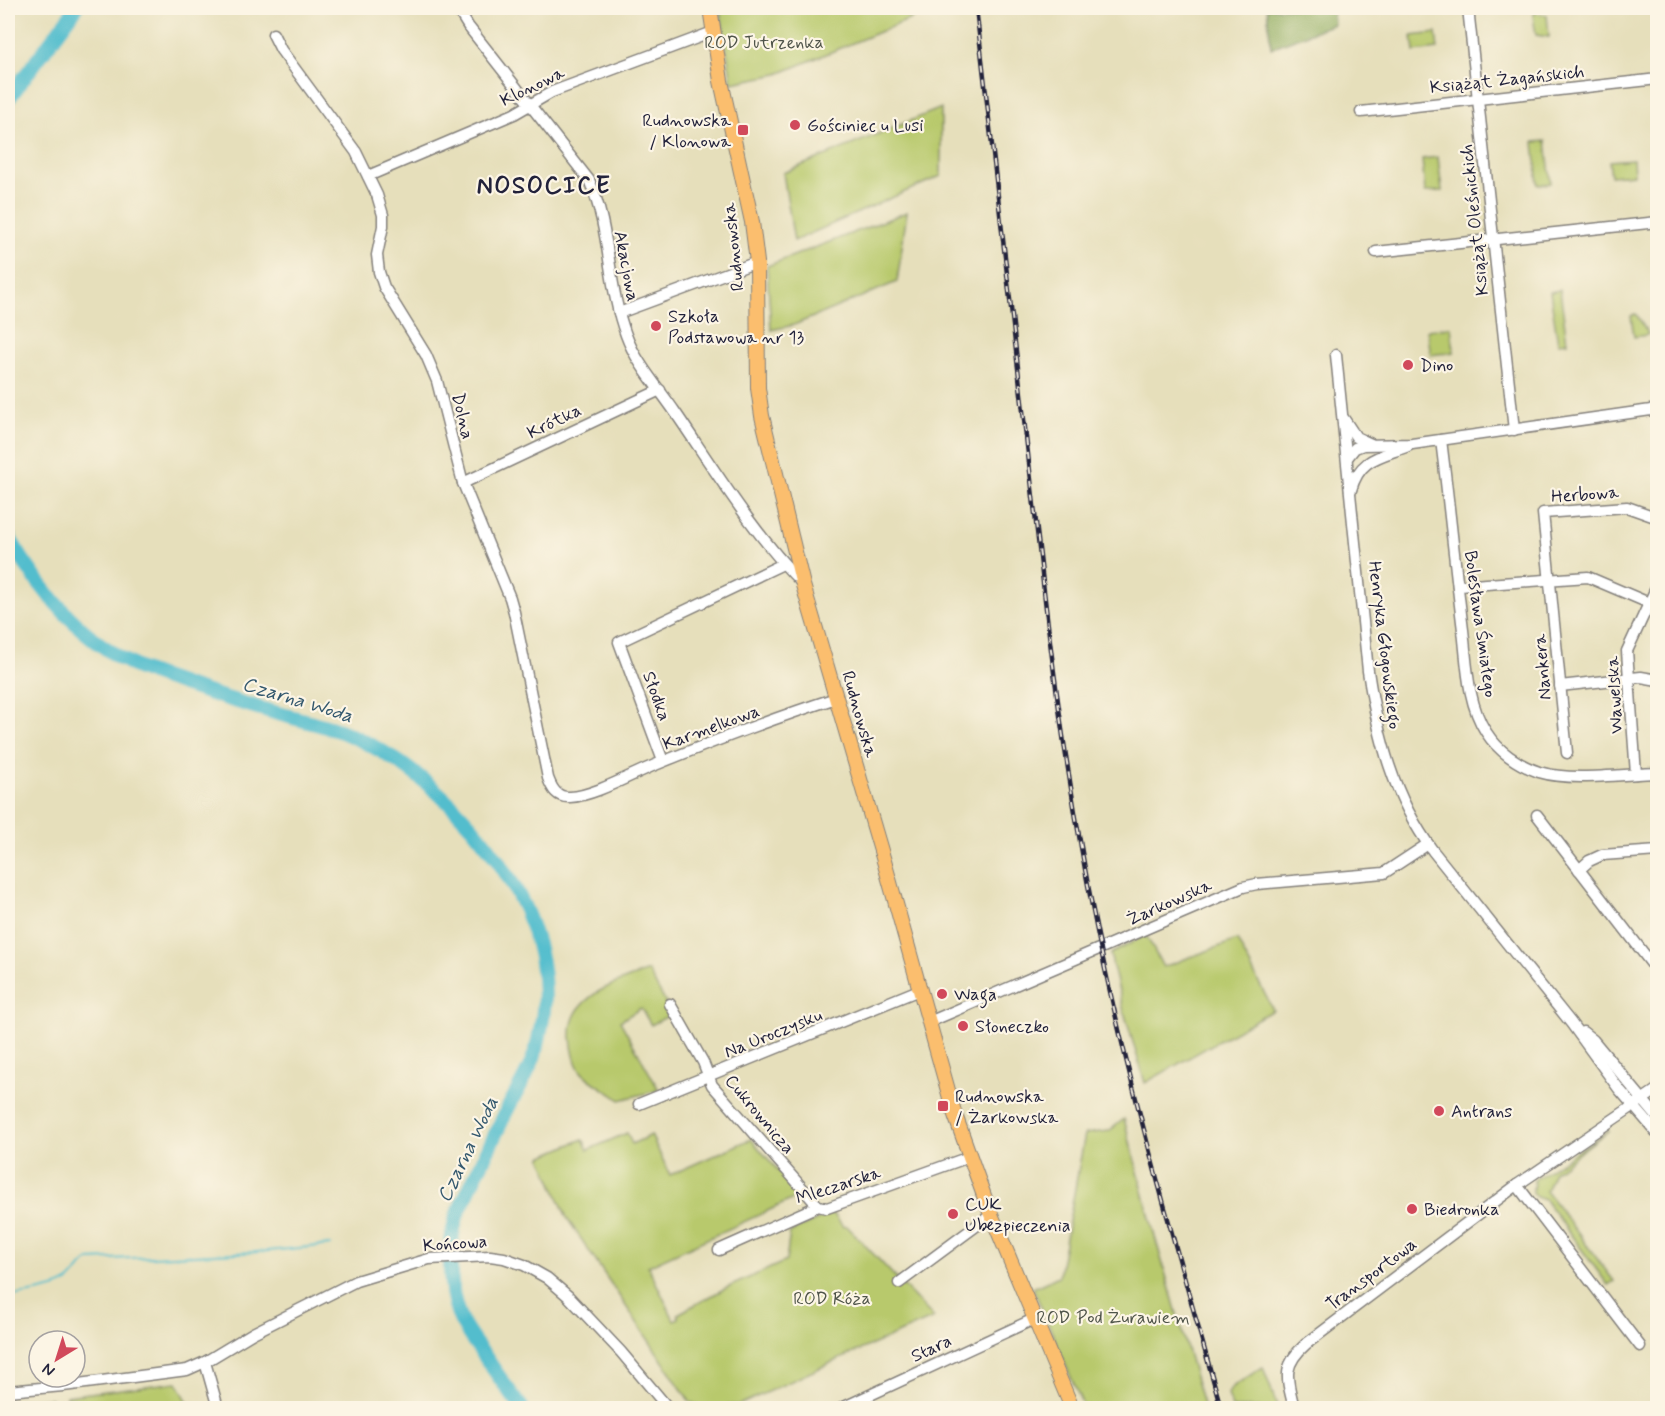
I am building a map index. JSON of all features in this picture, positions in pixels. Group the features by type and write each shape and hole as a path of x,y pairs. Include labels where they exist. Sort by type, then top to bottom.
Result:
{"main road":[{"name":"Rudnowska","path":"710,8 721,81 752,222 757,262 759,397 771,458 803,585 884,861 954,1112 992,1215 1072,1408"}],"street":[{"name":"Akacjowa","path":"457,8 468,26 589,180 595,193 619,313 626,337 634,352 719,477 783,564 803,585"},
{"name":"Książąt Oleśnickich","path":"1468,8 1514,430"},
{"name":"Klonowa","path":"368,176 514,114 552,92 713,32"},
{"name":"Dolna","path":"273,34 281,50 356,152 377,195 383,215 377,255 379,272 384,286 426,355 437,381 463,483 514,612 552,788 556,794 570,797 598,789"},
{"name":"Książąt Żagańskich","path":"1361,112 1658,79"},
{"path":"1376,252 1658,222"},
{"path":"619,313 757,262"},
{"name":"Henryka Głogowskiego","path":"1336,355 1374,713 1383,750 1394,780 1428,844 1571,1023 1593,1040 1658,1134"},
{"name":"Krótka","path":"463,483 660,390"},
{"path":"1412,444 1373,459 1347,458 1355,448 1371,445 1412,444 1658,409"},
{"path":"1342,415 1352,432 1371,445"},
{"name":"Bolesława Śmiałego","path":"1441,440 1472,694 1477,715 1485,731 1499,749 1517,762 1555,776 1658,773"},
{"path":"1350,493 1358,473 1373,459"},
{"name":"Herbowa","path":"1551,579 1543,513 1628,507 1658,518"},
{"name":"Słodka","path":"663,761 619,642 783,564"},
{"path":"1458,586 1588,577 1649,603"},
{"name":"Nankera","path":"1551,579 1567,753"},
{"name":"Wawelska","path":"1636,774 1627,651 1658,584"},
{"path":"1560,686 1641,677 1658,680"},
{"name":"Karmelkowa","path":"598,789 663,761 836,698"},
{"path":"1537,816 1656,969"},
{"name":"Żarkowska","path":"929,1022 1243,887 1384,873 1428,844"},
{"path":"1579,870 1589,861 1602,855 1658,852"},
{"name":"Na Uroczysku","path":"639,1104 919,990"},
{"name":"Cukrownicza","path":"670,1004 703,1062 717,1093 818,1206"},
{"name":"Transportowa","path":"1294,1408 1287,1379 1287,1368 1296,1353 1517,1185 1658,1089"},
{"name":"Henryka Głogowskiego","path":"1637,1102 1658,1118"},
{"name":"Mleczarska","path":"719,1250 818,1206 827,1208 969,1157"},
{"path":"1517,1185 1640,1346"},
{"path":"899,1283 992,1215"},
{"name":"Końcowa","path":"8,1390 178,1371 195,1367 342,1286 416,1262 440,1258 490,1256 524,1265 548,1278 621,1352 668,1408"},
{"name":"Stara","path":"842,1408 1034,1319"},
{"path":"205,1362 218,1408"}],"green space":[{"name":"ROD Jutrzenka","path":"720,8 937,8 778,74 732,83"},
{"path":"1267,8 1332,8 1334,24 1271,48"},
{"path":"1535,13 1547,15 1549,37 1536,35 1533,16"},
{"path":"1436,33 1438,49 1414,52 1412,36"},
{"path":"941,108 941,176 794,241 783,173"},
{"path":"1546,141 1551,183 1538,185 1534,142"},
{"path":"1438,157 1442,191 1425,192 1422,159"},
{"path":"1633,159 1634,174 1611,176 1609,161"},
{"path":"907,212 897,282 794,325 771,330 767,266"},
{"path":"1560,290 1567,342 1558,343 1550,292"},
{"path":"1636,314 1648,333 1647,335 1634,337 1631,316"},
{"path":"1451,327 1454,352 1431,355 1427,330"},
{"path":"1146,935 1163,967 1237,940 1273,1010 1145,1083 1110,954"},
{"path":"648,971 672,1014 651,1025 641,1008 620,1021 659,1090 620,1100 587,1078 579,1069 572,1046 572,1023 577,1011 585,1001 596,993"},
{"name":"ROD Pod Żurawiem","path":"1124,1119 1204,1408 1084,1408 1033,1288 1059,1276 1085,1134 1109,1131"},
{"path":"1609,1130 1554,1172 1546,1191 1614,1281 1608,1285 1545,1200 1536,1197 1533,1192 1534,1180"},
{"name":"ROD Róża","path":"627,1133 632,1144 651,1135 670,1175 751,1139 800,1196 648,1266 674,1320 679,1318 678,1314 722,1290 786,1261 790,1232 833,1213 843,1227 847,1226 934,1318 739,1405 702,1407 690,1402 567,1218 541,1157 583,1139 588,1150"},
{"path":"1263,1367 1278,1408 1232,1408 1228,1394 1232,1387"},
{"path":"177,1382 191,1408 53,1408 67,1407 66,1396"},
{"path":"51,1398 52,1408 9,1408 19,1400"}],"waterway":[{"name":"Czarna Woda","path":"8,99 76,8"},
{"name":"Czarna Woda","path":"8,536 33,574 62,610 78,626 114,654 155,675 335,729 381,751 419,777 455,809 487,845 513,885 532,928 543,971 543,1015 530,1066 457,1215 452,1239 451,1279 455,1305 461,1321 470,1337 522,1408"},
{"path":"8,1297 63,1284 72,1279 89,1260 257,1252 330,1245"}],"railway":[{"path":"976,8 1049,634 1083,856 1109,987 1135,1093 1162,1199 1221,1408"}],"place":[{"name":"Gościniec u Lusi","path":"795,125"},
{"name":"Rudnowska / Klonowa","path":"743,130"},
{"name":"Szkoła Podstawowa nr 13","path":"656,326"},
{"name":"Dino","path":"1408,365"},
{"name":"Waga","path":"942,994"},
{"name":"Słoneczko","path":"963,1026"},
{"name":"Rudnowska / Żarkowska","path":"943,1106"},
{"name":"Antrans","path":"1439,1111"},
{"name":"Biedronka","path":"1412,1209"},
{"name":"CUK Ubezpieczenia","path":"953,1214"}],"district":[{"name":"NOSOCICE","path":"544,185"}]}
